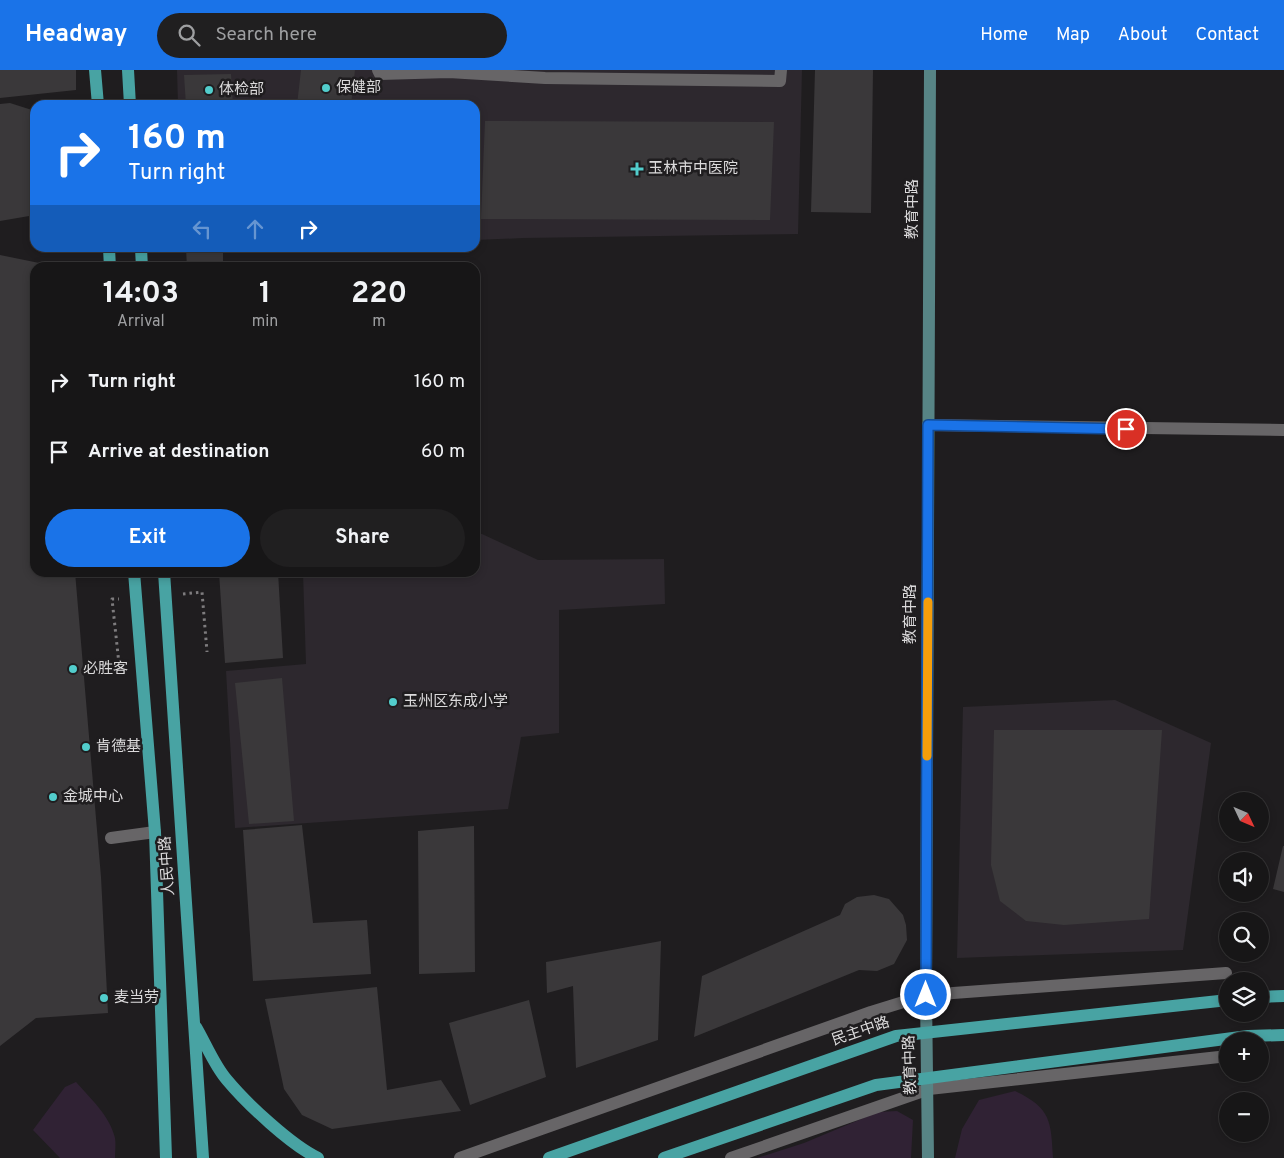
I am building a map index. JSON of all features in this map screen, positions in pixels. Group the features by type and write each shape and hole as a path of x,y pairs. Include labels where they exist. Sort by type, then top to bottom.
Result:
{"main road":[{"path":"95,70 98,100"},
{"path":"128,70 130,100"},
{"name":"教育中路","path":"928,1158 929,1083 926,995 930,70"},
{"name":"人民中路","path":"134,577 154,832 166,1112 166,1158"},
{"name":"人民中路","path":"164,577 203,1158"},
{"path":"1269,997 1284,996"},
{"name":"民主中路","path":"549,1158 896,1036 1219,1001"},
{"path":"194,1025 226,1080 257,1110 306,1152 318,1158"},
{"path":"664,1158 876,1085 929,1083 1248,1036 1284,1035"},
{"path":"158,1158 166,1112"}],"lane":[{"path":"378,70 380,74 477,72 546,78 780,81 781,70"},
{"path":"928,425 1284,430"},
{"path":"111,838 154,832"},
{"path":"460,1158 862,1015 926,995 1219,974"},
{"path":"731,1158 929,1083 1219,1057"}],"path":[{"path":"202,592 207,652"},
{"path":"112,599 119,664"}],"shaded area":[{"name":"玉林市中医院","path":"177,70 802,70 798,234 480,240 480,100 178,100"},
{"name":"玉州区东成小学","path":"480,534 538,560 664,559 665,604 559,610 559,733 521,737 508,809 235,828 226,671 306,664 303,577 480,577"},
{"path":"1115,700 1211,743 1183,950 957,958 963,707"},
{"path":"76,1082 109,1122 115,1138 115,1158 60,1158 33,1130 65,1087"},
{"path":"1015,1091 1036,1103 1047,1117 1050,1125 1053,1158 955,1158 962,1129 979,1100"},
{"path":"897,1111 913,1120 911,1158 757,1158 804,1143 878,1112"}],"building":[{"path":"0,70 76,70 76,90 0,98"},
{"name":"保健部","path":"301,70 355,70 352,100 298,100"},
{"path":"815,70 873,70 871,213 811,212"},
{"name":"体检部","path":"231,74 233,100 186,100 184,75"},
{"path":"10,103 30,109 30,216 0,221 0,104"},
{"path":"485,121 774,122 770,220 481,219"},
{"path":"186,252 223,252 223,262 187,262"},
{"name":"金城中心","path":"0,255 34,262 30,262 30,577 75,577 101,877 108,1013 36,1018 0,1046"},
{"path":"219,577 278,577 283,658 225,663"},
{"path":"282,678 294,821 249,824 235,683"},
{"path":"994,730 1162,730 1149,919 1064,925 1026,921 1000,901 991,865"},
{"path":"302,825 313,923 367,920 371,974 253,981 243,830"},
{"path":"474,826 475,972 419,974 418,831"},
{"path":"1284,846 1284,892 1273,889"},
{"path":"874,895 889,899 903,915 906,925 907,940 894,964 877,971 859,970 694,1037 702,976 840,915 845,904 857,897"},
{"path":"661,941 658,1040 576,1068 573,986 547,993 546,962"},
{"path":"377,987 387,1090 441,1080 461,1111 332,1129 302,1115 284,1089 265,999"},
{"path":"529,1000 546,1077 470,1105 449,1023"}],"slow traffic":[{"path":"927,756 928,602"}],"place":[{"name":"保健部","path":"326,88"},
{"name":"体检部","path":"209,90"},
{"name":"玉林市中医院","path":"637,169"},
{"name":"必胜客","path":"73,669"},
{"name":"玉州区东成小学","path":"393,702"},
{"name":"肯德基","path":"86,747"},
{"name":"金城中心","path":"53,797"},
{"name":"麦当劳","path":"104,998"}],"route":[{"path":"926,995 928,425 1126,429"}]}
